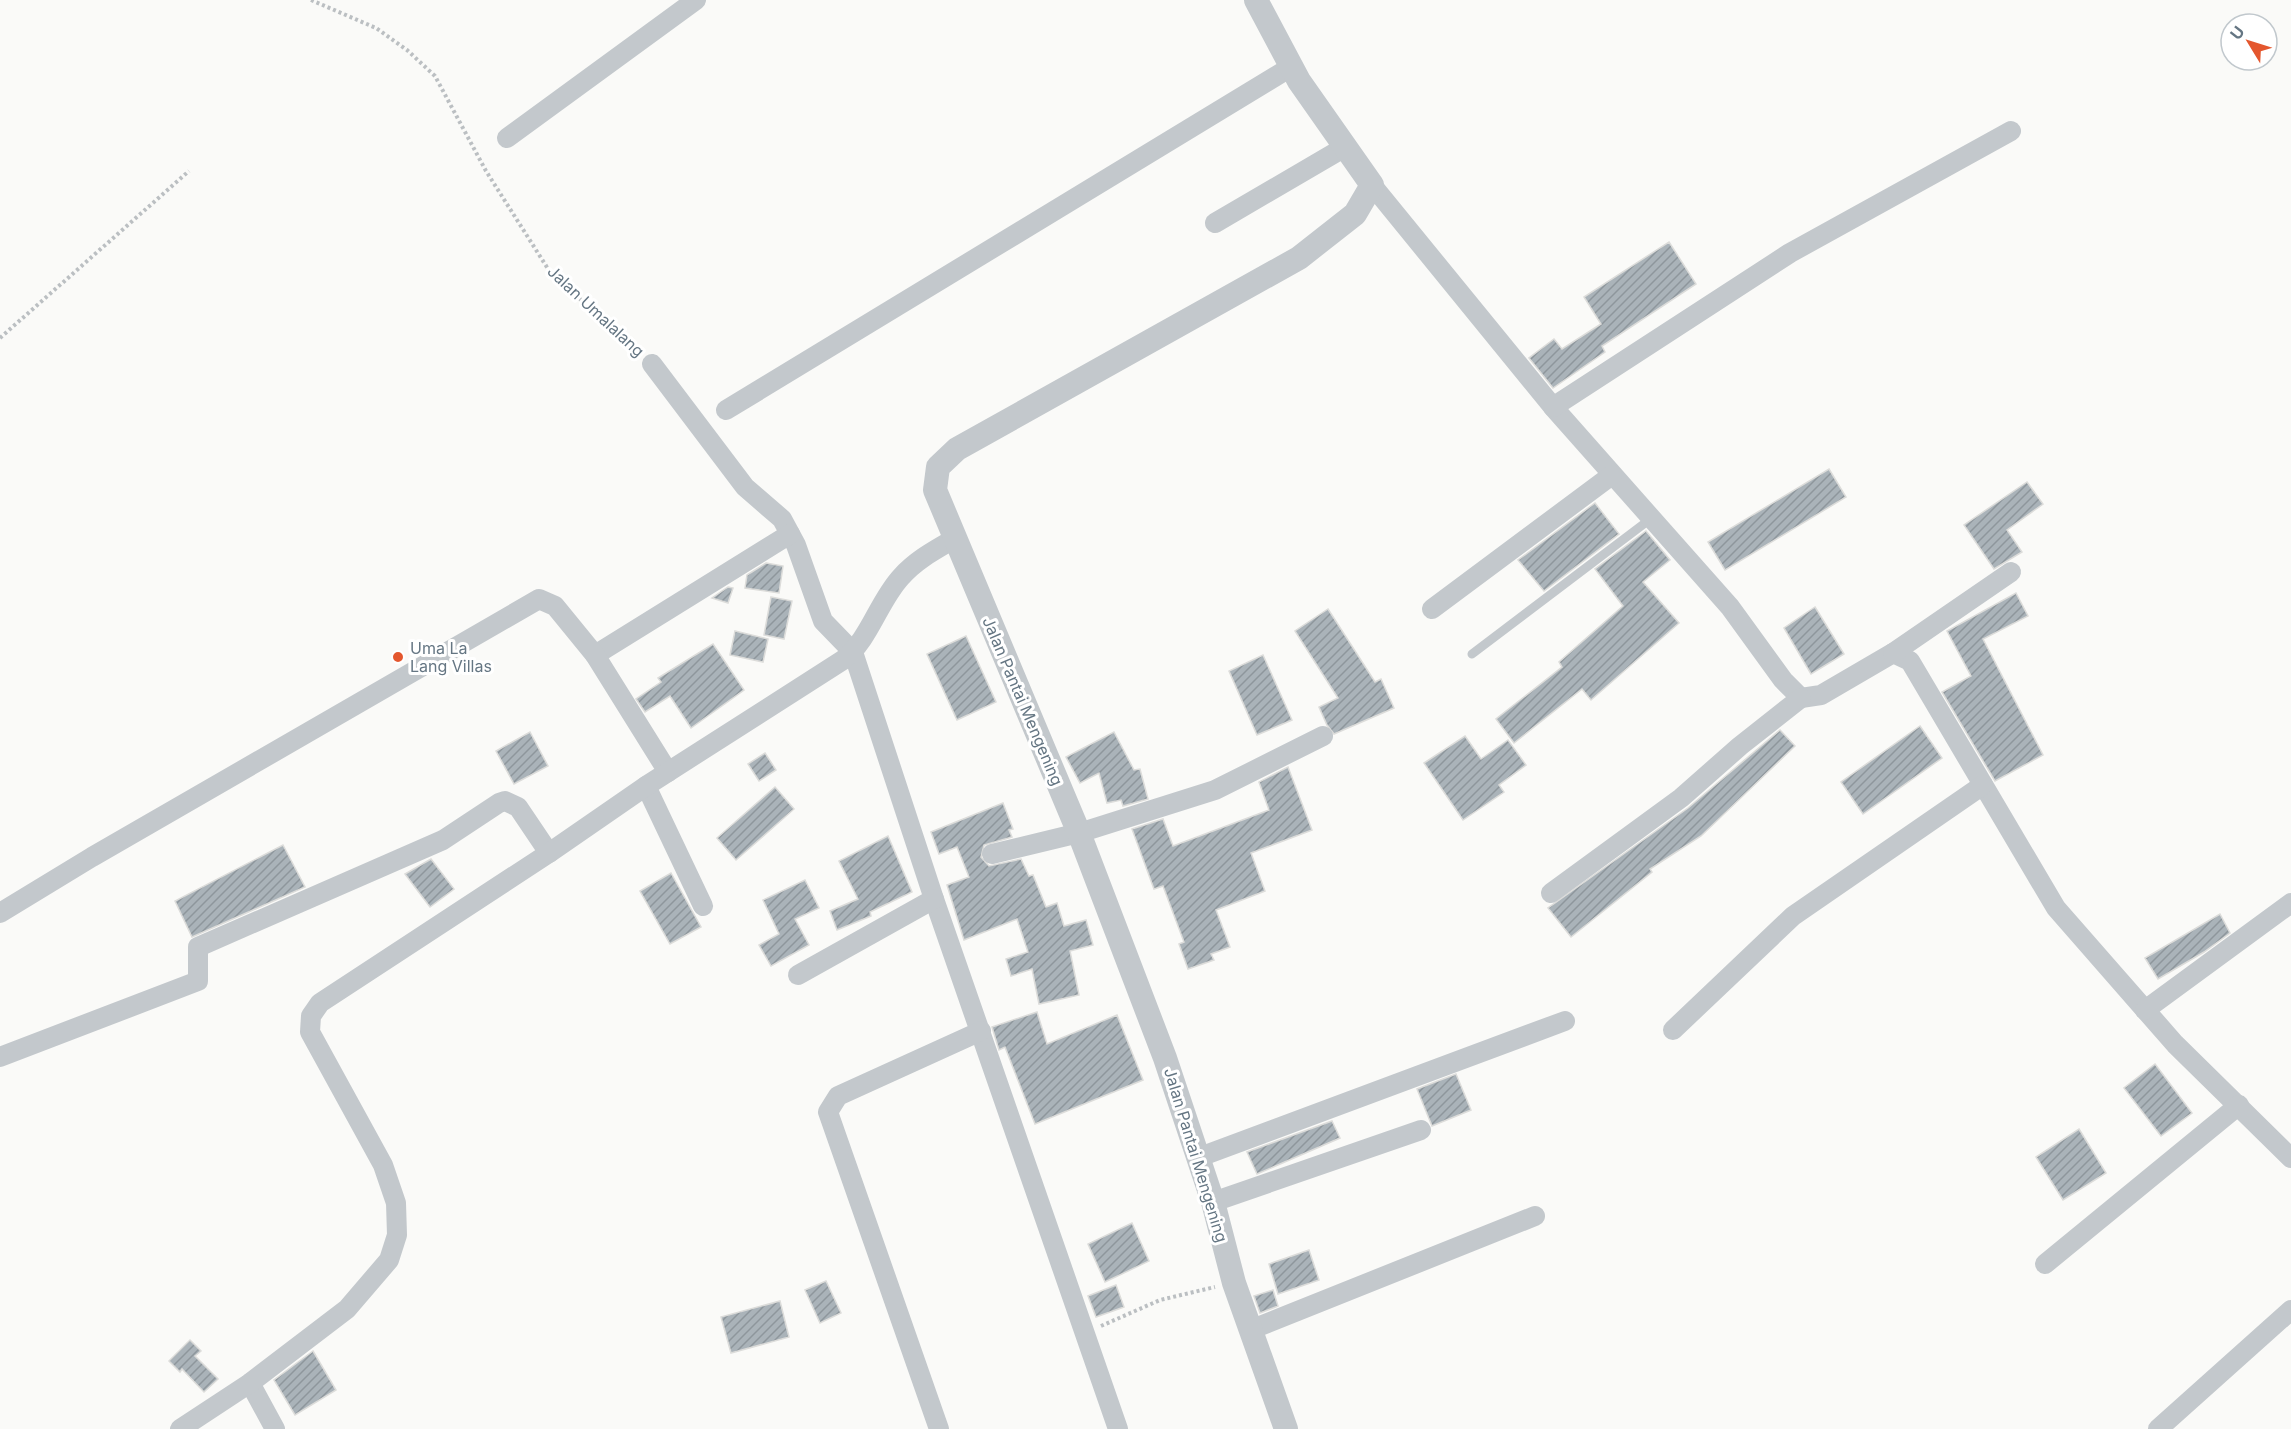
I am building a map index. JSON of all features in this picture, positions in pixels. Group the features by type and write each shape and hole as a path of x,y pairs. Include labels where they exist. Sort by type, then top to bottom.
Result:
{"street":[{"path":"507,138 696,0"},
{"path":"1257,0 1291,67 1371,185 1553,407 1612,475 1653,517 1730,607 1783,680 1801,698"},
{"path":"726,410 1291,67"},
{"path":"1553,407 1790,253 2011,131"},
{"path":"1215,223 1345,147"},
{"name":"Jalan Pantai Mengening","path":"1286,1429 1234,1283 1213,1202 1166,1058 1079,833 935,490 938,466 957,449 1299,258 1337,231 1355,214 1371,185"},
{"name":"Jalan Umalalang","path":"652,364 745,487 782,519 790,534 823,621 848,656"},
{"path":"1432,609 1612,475"},
{"path":"595,655 790,534"},
{"path":"180,1429 250,1383 347,1309 389,1260 397,1235 396,1203 383,1165 310,1032 311,1016 320,1003 333,992 549,853 646,786 848,656 901,577 919,560 954,539"},
{"path":"1551,893 1681,798 1740,746 1801,698 1821,695 1893,653 2011,573"},
{"path":"0,913 92,856 539,599 555,606 595,655 668,772"},
{"path":"1893,653 1910,661 2056,908 2175,1044 2291,1158"},
{"path":"848,656 1034,1179 1083,1334 1118,1429"},
{"path":"992,854 1079,833 1215,790 1323,736"},
{"path":"1672,1030 1793,916 1983,785"},
{"path":"646,786 703,906"},
{"path":"0,1057 198,981 198,947 443,840 499,803 505,801 518,807 549,853"},
{"path":"798,975 934,898"},
{"path":"2145,1010 2291,903"},
{"path":"1197,1158 1565,1021"},
{"path":"939,1429 828,1112 838,1096 981,1031"},
{"path":"2045,1264 2239,1105"},
{"path":"1213,1202 1421,1130"},
{"path":"1250,1330 1535,1216"},
{"path":"2158,1429 2291,1310"},
{"path":"250,1383 275,1429"}],"lane":[{"path":"1472,654 1653,517"}],"path":[{"name":"Jalan Umalalang","path":"311,0 376,28 407,50 435,76 486,171 550,272 652,364"},
{"path":"0,338 189,171"},
{"path":"1083,1334 1160,1300 1234,1283"}],"building":[{"path":"1669,242 1696,284 1602,346 1605,352 1553,388 1529,358 1554,339 1562,349 1601,324 1584,297"},
{"path":"1829,469 1846,497 1725,570 1708,542"},
{"path":"2027,482 2043,504 2007,530 2022,552 1994,569 1964,525"},
{"path":"1595,503 1619,534 1544,591 1518,560"},
{"path":"1646,531 1670,560 1643,582 1679,623 1591,700 1582,689 1514,743 1496,719 1562,667 1559,662 1623,606 1595,569"},
{"path":"766,563 783,566 779,593 745,588 747,575"},
{"path":"728,587 733,588 728,603 712,598"},
{"path":"2016,593 2028,616 1983,639 2043,755 1995,781 1942,692 1971,676 1947,631"},
{"path":"771,597 792,601 784,639 764,635"},
{"path":"1815,607 1844,654 1811,674 1784,628"},
{"path":"1328,609 1375,682 1381,679 1394,708 1334,734 1319,707 1338,698 1295,631"},
{"path":"735,631 768,639 763,662 730,655"},
{"path":"966,636 996,702 957,720 927,654"},
{"path":"713,644 744,690 691,728 670,696 645,712 636,699 661,682 658,678"},
{"path":"1263,655 1292,720 1257,735 1229,671"},
{"path":"1920,726 1942,758 1863,814 1841,782"},
{"path":"1780,730 1795,746 1701,836 1650,869 1652,872 1571,937 1548,908 1688,808"},
{"path":"530,732 548,766 514,784 496,751"},
{"path":"1114,732 1134,770 1140,769 1148,799 1123,806 1121,800 1107,803 1099,773 1080,783 1066,757"},
{"path":"1465,736 1481,759 1508,740 1526,765 1499,785 1504,792 1463,820 1424,763"},
{"path":"765,753 776,770 759,781 748,764"},
{"path":"1288,767 1312,830 1251,853 1265,891 1216,910 1230,947 1211,954 1214,960 1188,969 1179,944 1184,942 1163,886 1154,889 1132,829 1163,819 1173,846 1269,810 1259,782"},
{"path":"775,787 794,809 736,860 717,838"},
{"path":"1003,803 1013,829 1009,830 1012,837 984,845 981,857 989,866 1021,859 1029,876 1033,875 1046,907 1057,903 1064,926 1086,920 1093,945 1070,951 1079,995 1039,1004 1032,969 1011,976 1006,959 1028,952 1017,919 964,940 947,885 969,877 957,847 939,854 931,832"},
{"path":"888,836 912,892 870,912 871,916 837,930 830,911 858,899 839,861"},
{"path":"283,845 305,887 192,937 175,901"},
{"path":"431,859 454,889 430,907 405,874"},
{"path":"671,873 701,927 670,944 640,891"},
{"path":"805,880 819,908 795,919 809,945 771,966 759,945 779,934 763,900"},
{"path":"2220,914 2230,933 2204,952 2158,979 2145,958"},
{"path":"1037,1012 1047,1044 1117,1015 1143,1080 1035,1124 1005,1047 999,1050 992,1027"},
{"path":"2155,1064 2192,1113 2161,1136 2124,1088"},
{"path":"1456,1074 1471,1110 1432,1126 1417,1089"},
{"path":"1332,1121 1340,1138 1257,1174 1247,1152"},
{"path":"2079,1129 2106,1173 2063,1200 2036,1157"},
{"path":"1132,1223 1149,1261 1105,1282 1088,1244"},
{"path":"1309,1250 1319,1280 1278,1294 1269,1264"},
{"path":"826,1281 841,1313 820,1323 805,1290"},
{"path":"1116,1285 1124,1307 1096,1317 1088,1296"},
{"path":"1273,1290 1278,1306 1260,1313 1254,1296"},
{"path":"780,1301 789,1337 731,1353 721,1317"},
{"path":"190,1340 201,1351 195,1356 218,1379 204,1392 182,1369 180,1372 169,1361"},
{"path":"313,1351 336,1390 295,1415 274,1380"}],"place":[{"name":"Uma La Lang Villas","path":"398,657"}]}
